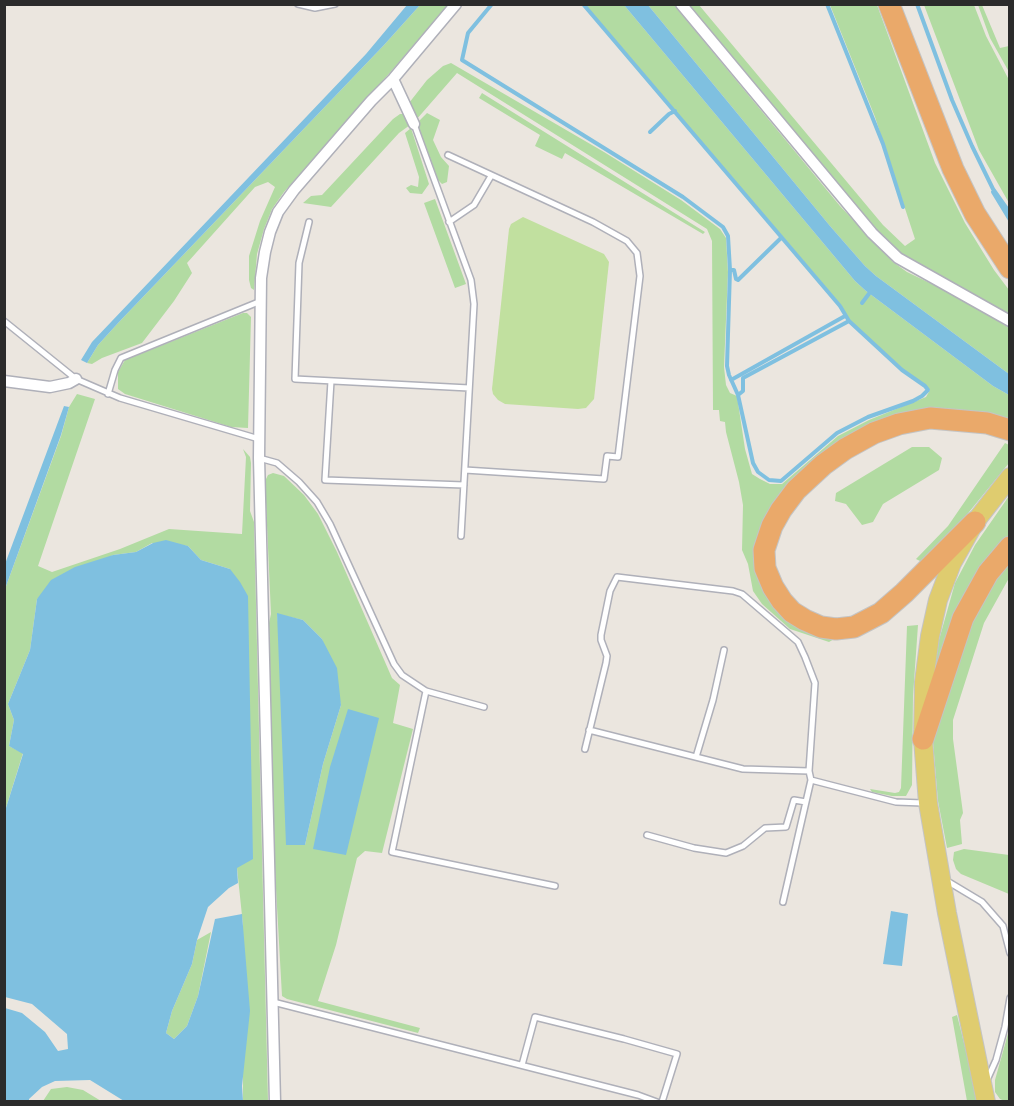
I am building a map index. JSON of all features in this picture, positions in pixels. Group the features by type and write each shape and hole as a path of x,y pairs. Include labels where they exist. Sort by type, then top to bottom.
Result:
{"highway":[{"path":"889,4 953,169 975,214 1010,268"},
{"path":"903,4 963,165 987,210 1010,245"},
{"path":"975,522 881,613 854,627 836,629 821,627 805,621 782,601 765,568 764,550 772,526 781,510 795,490 845,448 898,424 930,418 987,423 1010,430"},
{"path":"923,739 963,618 988,573 1010,547"}],"main road":[{"path":"985,1095 940,877 928,803 923,739 924,682 930,636 938,600 952,563 975,522 1010,477"}],"street":[{"path":"275,1101 259,458 261,278 265,252 278,212 294,190 456,4"},
{"path":"681,4 872,233 911,267 1010,321"},
{"path":"393,79 414,124"},
{"path":"4,381 50,387 76,379"}],"lane":[{"path":"298,4 315,8 335,4"},
{"path":"414,124 471,280 474,304 461,537"},
{"path":"448,155 592,222 627,241 637,253 640,276 618,457 607,456 604,479 465,470"},
{"path":"449,222 474,205 491,176"},
{"path":"309,222 299,262 295,379 469,388"},
{"path":"108,394 121,358 261,301"},
{"path":"4,321 76,379 108,394 259,439"},
{"path":"331,381 325,480 464,485"},
{"path":"259,458 277,463 317,502 330,524 394,664 402,675 426,691 484,707"},
{"path":"585,749 607,656 600,640 610,591 617,577 742,594 798,642 815,683 809,771 811,780 783,902"},
{"path":"696,757 713,700 724,650"},
{"path":"426,691 392,852 555,886"},
{"path":"590,730 743,769 809,771"},
{"path":"811,780 896,802 928,803"},
{"path":"647,835 694,848 726,853 743,846 765,828 786,826 794,800 806,802"},
{"path":"940,877 982,902 1003,926 1010,953"},
{"path":"985,1095 1005,1028 1010,998"},
{"path":"272,1002 657,1101"},
{"path":"522,1065 535,1017 624,1039 677,1054 662,1101"}],"green space":[{"path":"420,5 448,5 284,192 272,209 257,254 254,290 249,280 249,256 260,221 275,187 268,182 255,187 187,263 192,273 142,343 92,364 87,363 98,345 119,322"},
{"path":"585,5 624,5 855,281 993,386 1009,395 1009,425 908,416 789,491 761,569 836,638 829,642 790,629 762,604 753,591 748,564 742,550 743,505 739,482 725,422 720,421 719,410 713,410 712,241 707,229 457,73 416,120 409,103 427,80 443,66 451,63 604,152 681,200 720,229 726,238 728,272 724,367 726,385 730,393 737,396 745,449 752,474 760,479 770,484 782,484 838,436 869,420 926,397 930,390 849,320 841,305"},
{"path":"648,5 674,5 840,206 893,262 907,272 963,299 1009,328 1009,374 865,266"},
{"path":"689,5 699,5 883,225 905,246 915,239 875,117 830,5 877,5 935,163 965,223 1009,290 1009,314 907,258 883,238"},
{"path":"924,5 974,5 986,36 1009,80 1009,203 979,150"},
{"path":"978,5 982,5 1000,48 1009,46 1009,72 990,38"},
{"path":"482,93 705,232 703,234 565,153 562,159 535,146 540,135 479,98"},
{"path":"427,113 440,120 433,140 441,157 449,166 447,182 442,184 438,180 417,123"},
{"path":"400,114 404,114 410,125 399,133 331,207 303,203 311,196 322,195"},
{"path":"411,128 429,184 422,194 410,193 406,188 411,185 418,187 419,177 405,133"},
{"path":"435,199 466,284 455,288 424,203"},
{"path":"523,217 604,254 609,262 594,399 586,408 505,404 493,394 509,229 511,224"},
{"path":"243,313 251,317 248,428 231,427 125,394 118,389 118,372 125,360"},
{"path":"77,394 95,399 38,566 52,572 120,549 169,529 242,534 246,457 243,449 250,457 250,511 254,522 268,1101 243,1101 243,925 237,868 230,569 201,560 188,546 152,543 136,552 113,555 37,599 30,650 8,704 14,720 9,746 23,753 5,811 5,589 61,436 69,407"},
{"path":"1005,443 1009,445 1009,463 956,528 922,562 916,559 948,526"},
{"path":"912,447 929,447 942,458 939,470 883,504 873,522 862,525 846,504 835,501 836,493"},
{"path":"273,473 284,476 304,495 318,514 392,678 400,685 393,723 413,729 382,853 365,851 357,858 336,945 318,1001 420,1028 418,1033 282,996 274,853 269,623 271,614 265,481 268,475","holes":["277,614 303,620 322,639 341,705 323,764 305,845"]},
{"path":"1009,496 1009,536 1002,545 934,675 939,640 955,583 975,545"},
{"path":"1009,557 1009,578 984,623 953,720 953,739 963,813 960,820 962,844 947,848 938,801 933,742 973,617"},
{"path":"918,625 913,696 912,785 906,796 872,792 870,789 895,793 901,788 907,626"},
{"path":"964,849 1009,855 1009,894 961,874 956,869 953,860 954,852"},
{"path":"211,932 198,996 187,1026 174,1039 166,1033 172,1011 192,964 197,940"},
{"path":"957,1015 977,1101 967,1101 952,1017"},
{"path":"1009,1030 1010,1101 1007,1102 1000,1099 995,1092 995,1080"},
{"path":"67,1087 83,1090 101,1101 43,1101 51,1089"}],"water":[{"path":"407,5 420,5 119,322 98,345 87,363 81,360 92,342 366,54"},
{"path":"624,5 648,5 865,266 1009,374 1009,395 993,386 855,281"},
{"path":"64,406 69,407 61,435 5,589 5,564"},
{"path":"166,540 188,546 201,560 230,569 248,596 253,859 237,868 238,883 208,907 192,964 172,1011 166,1033 174,1039 187,1026 198,996 215,919 242,914 250,1011 242,1086 243,1101 124,1101 90,1080 55,1081 42,1087 29,1101 5,1101 5,1008 22,1013 45,1032 58,1051 68,1049 67,1034 32,1004 5,997 5,811 23,754 9,746 14,720 8,704 30,650 37,599 51,580 75,567 113,555 136,552 153,543"},
{"path":"277,613 303,620 322,639 337,668 341,705 323,764 305,845 286,845"},
{"path":"348,709 379,718 346,855 313,849 330,767"},
{"path":"891,911 908,914 902,966 883,964"}],"waterway":[{"path":"492,4 468,33 462,60 683,197 723,227 728,236 730,270 727,366 738,395 753,463 758,472 769,480 781,481 837,433 868,417 922,396 928,390 925,386 902,370 849,321 840,306 583,4"},
{"path":"827,4 883,144 903,207"},
{"path":"917,4 952,100 972,146 993,189 1010,213"},
{"path":"650,132 675,111"},
{"path":"993,192 1010,220"},
{"path":"730,270 734,270 738,280 781,238"},
{"path":"862,303 871,291"},
{"path":"731,380 845,316"},
{"path":"738,395 743,391 743,378 849,321"}]}
